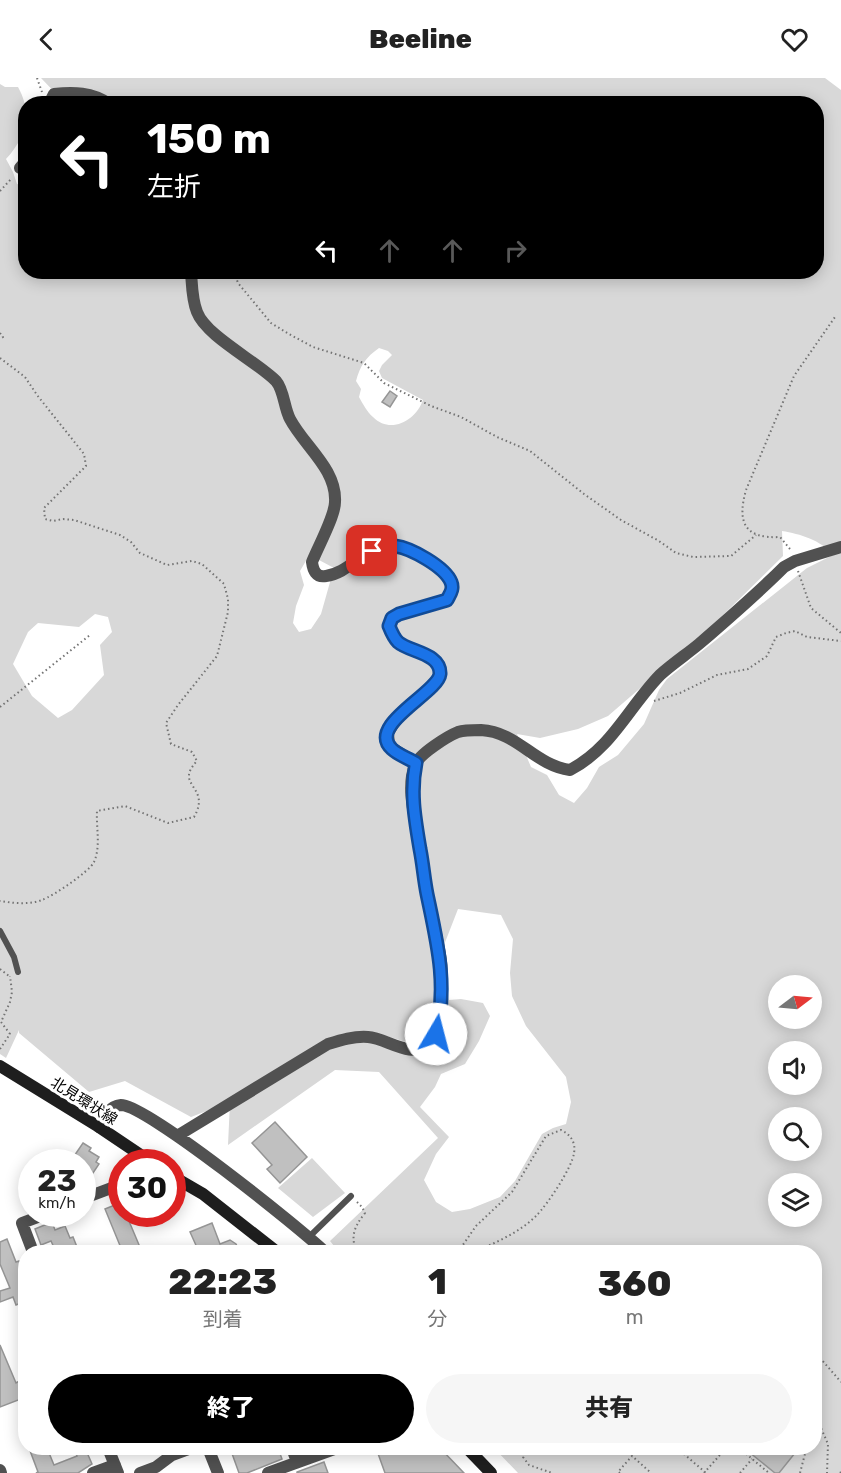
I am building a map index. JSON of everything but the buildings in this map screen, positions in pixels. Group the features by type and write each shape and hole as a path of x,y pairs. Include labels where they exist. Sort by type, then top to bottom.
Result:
{"main road":[{"name":"北見環状線","path":"0,1066 132,1149"},
{"path":"186,1184 210,1199 268,1245"},
{"path":"474,1455 491,1473"}],"street":[{"path":"53,96 69,93 95,96"},
{"path":"192,279 197,314 209,329 251,360 278,384 285,409 296,430 324,467 333,484 336,494 335,506 312,562 313,570 325,577 350,566 372,551 396,546 432,562 446,573 452,583 452,591 447,600 399,614 392,618 389,626 397,642 432,658 438,664 440,672 438,679 430,689 399,716 388,733 389,746 416,763"},
{"path":"177,1136 328,1044 355,1036 384,1040 400,1047 413,1049 429,1044 439,1020 441,964 413,804 412,779 416,763 443,740 460,732 481,730 499,733 519,743 544,763 570,770 595,754 609,741 661,674 719,627 784,567 795,561 841,548"},
{"path":"99,1127 110,1110 122,1105 146,1116 246,1186 318,1245"},
{"path":"24,1227 30,1245"},
{"path":"93,1473 117,1469 111,1455"},
{"path":"140,1473 156,1467 172,1455"},
{"path":"211,1455 218,1473"},
{"path":"294,1455 297,1462"},
{"path":"268,1473 317,1455"}],"lane":[{"path":"0,931 14,957 18,972"},
{"path":"309,1237 351,1196"}],"path":[{"path":"0,191 18,170"},
{"path":"236,279 237,284 271,323 313,347 364,363 384,383 530,451 621,520 676,553 693,557 732,556 756,535"},
{"path":"834,317 795,376 746,490 741,507 741,518 747,528 756,535 768,538 780,537 787,543 811,608 841,633"},
{"path":"0,333 3,337 0,339"},
{"path":"0,358 25,376 37,395 84,454 86,466 44,508 45,519 74,520 120,535 131,542 140,553 167,565 192,561 202,564 224,584 228,599 228,612 217,656 166,723 171,744 192,752 197,761 189,769 189,778 200,796 201,806 194,817 168,823 125,806 97,811 98,848 93,863 84,873 42,900 21,904 0,901"},
{"path":"643,697 653,701 664,699 717,675 748,669 767,656 776,638 786,633 795,631 807,637 841,641"},
{"path":"0,707 90,635"},
{"path":"0,969 9,976 12,992 10,1002 0,1022 10,1034 0,1049"},
{"path":"9,976 18,972"},
{"path":"463,1245 476,1226 512,1192 546,1136 561,1130 566,1133 571,1137 575,1152 560,1184 536,1216 524,1226 488,1245"},
{"path":"351,1196 362,1207 365,1214 354,1231 354,1245"},
{"path":"822,1360 841,1382"},
{"path":"822,1430 828,1444 827,1473"},
{"path":"523,1455 529,1465 552,1473"},
{"path":"685,1455 705,1473 720,1455"},
{"path":"747,1455 769,1473"},
{"path":"800,1473 805,1455"},
{"path":"620,1473 618,1472 632,1456 651,1473"},
{"path":"740,1473 752,1459"}],"shaded area":[{"path":"41,78 825,78 841,90 841,1473 518,1473 501,1455 822,1455 822,1245 333,1245 330,1241 438,1138 379,1072 335,1070 228,1145 230,1102 191,1117 125,1081 89,1092 19,1033 19,1030 6,1058 0,1054 0,84 5,87 18,87 22,96 18,96 18,142 6,159 18,184 18,279 824,279 824,96 58,96","holes":["379,348 392,355 379,371 382,378 423,400 415,414 395,425 380,422 369,413 359,397 361,389 356,381 362,366 370,355","782,531 810,538 833,555 807,568 667,679 659,690 644,724 618,755 599,767 587,788 574,803 559,795 547,775 531,767 517,734 540,738 578,729 608,716 711,627 783,556","307,559 319,560 334,568 321,614 311,629 299,632 293,623 296,606 304,585 300,571","95,614 108,617 112,632 100,645 104,675 72,710 58,718 32,696 13,664 28,632 38,623 79,627","458,909 501,915 513,939 510,973 512,996 526,1026 566,1077 571,1102 566,1124 542,1134 515,1181 500,1197 470,1209 452,1212 436,1202 424,1180 436,1154 449,1137 420,1107 435,1087 441,1074 465,1064 490,1016 483,1003 461,999 449,1000 447,984 437,963","445,1012 455,1023 458,1039 448,1048 419,1054 386,1036 406,1042 425,1037 434,1021"]},
{"path":"312,1158 345,1193 313,1217 278,1188"}],"route":[{"path":"372,551 396,546 407,549 432,562 446,573 452,583 452,591 447,600 399,614 392,618 389,626 397,642 432,658 438,664 440,672 438,679 430,689 414,701 393,723 387,739 393,750 416,763 412,779 413,804 441,964 439,1020 436,1034"}]}
